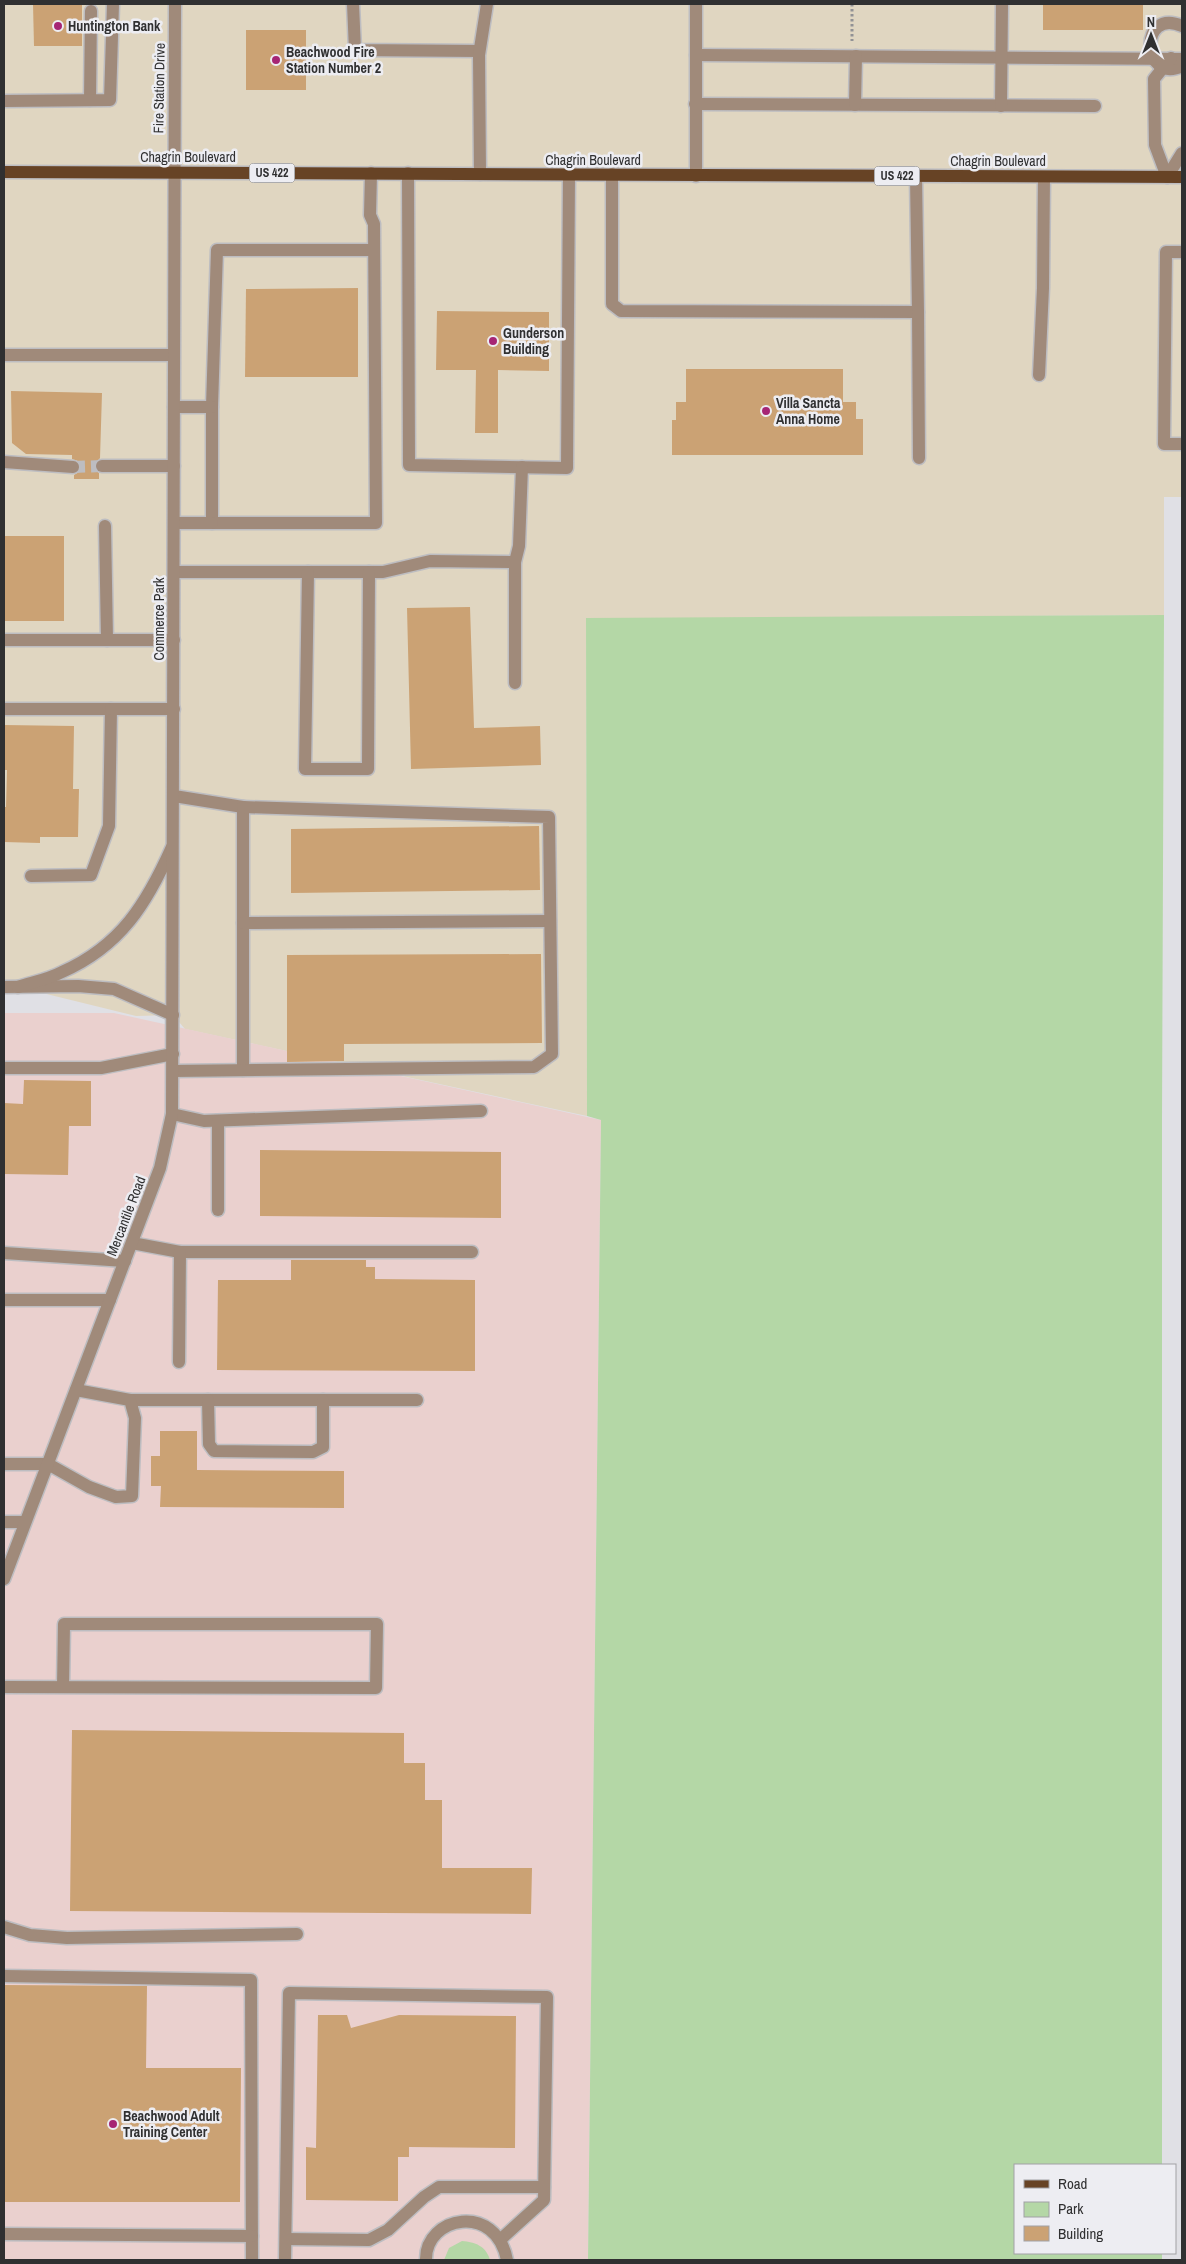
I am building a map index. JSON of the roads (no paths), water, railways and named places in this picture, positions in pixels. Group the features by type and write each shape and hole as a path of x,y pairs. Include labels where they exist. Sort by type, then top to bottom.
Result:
{"main road":[{"name":"Chagrin Boulevard","path":"4,172 1182,177"}],"street":[{"path":"4,101 110,100 113,4"},
{"name":"Fire Station Drive","path":"173,172 175,4"},
{"path":"353,4 355,50 479,51"},
{"path":"480,174 479,51 487,4"},
{"path":"696,4 696,176"},
{"path":"1001,106 1002,4"},
{"path":"90,100 91,11"},
{"path":"1153,58 1150,43 1156,30 1169,23 1182,26"},
{"path":"696,55 854,52 1153,58 1177,65"},
{"path":"854,52 855,106"},
{"path":"1167,177 1155,145 1154,79 1177,65"},
{"path":"695,104 1095,106"},
{"path":"1167,177 1182,153"},
{"name":"Commerce Park","path":"18,987 62,972 95,953 120,933 141,908 156,882 174,843 173,172"},
{"path":"174,523 376,523 374,224 370,215 371,173"},
{"path":"408,173 409,465 567,468 569,174"},
{"path":"612,174 612,304 621,311 918,312"},
{"path":"916,176 919,458"},
{"path":"1039,375 1043,288 1044,177"},
{"path":"212,523 212,407 217,250 374,250"},
{"path":"1182,252 1166,252 1164,444 1182,444"},
{"path":"4,355 173,355"},
{"path":"174,407 212,407"},
{"path":"4,462 73,467"},
{"path":"102,466 174,466"},
{"path":"514,683 515,562 519,546 522,467"},
{"path":"105,526 107,640"},
{"path":"174,572 383,572 430,561 515,562"},
{"path":"308,572 305,769 368,768 369,572"},
{"path":"4,640 174,640"},
{"path":"4,709 174,709"},
{"path":"31,876 91,875 109,826 111,709"},
{"path":"173,1071 534,1067 552,1054 549,817 243,807 174,796"},
{"path":"243,807 243,1070"},
{"name":"Mercantile Road","path":"4,1579 160,1168 172,1114 174,843"},
{"path":"243,923 550,921"},
{"name":"Commerce Park","path":"4,987 78,986 114,989 173,1015"},
{"path":"4,1068 101,1068 173,1054"},
{"path":"172,1114 204,1121 481,1111"},
{"path":"218,1120 218,1210"},
{"path":"132,1243 180,1252 472,1252"},
{"path":"179,1362 180,1252"},
{"path":"4,1253 125,1261"},
{"path":"4,1300 110,1300"},
{"path":"76,1390 130,1400 417,1400"},
{"path":"4,1464 48,1464 89,1488 116,1497 132,1496 135,1418 130,1400"},
{"path":"208,1400 209,1444 214,1451 312,1452 322,1446 323,1400"},
{"path":"4,1522 26,1522"},
{"path":"4,1687 376,1688 377,1624 64,1624 63,1687"},
{"path":"4,1926 30,1935 67,1938 297,1934"},
{"path":"4,1976 251,1980 252,2260"},
{"path":"285,2260 288,1994 547,1998 544,2200 500,2240"},
{"path":"286,2239 369,2240 388,2230 424,2197 439,2188 544,2188"},
{"path":"426,2260 426,2255 433,2239 446,2227 462,2221 480,2223 494,2232 504,2246 507,2260"},
{"path":"4,2234 252,2236"}],"tunnel":[{"path":"73,467 102,466"}],"place":[{"name":"Huntington Bank","path":"58,26"},
{"name":"Beachwood Fire Station Number 2","path":"276,60"},
{"name":"Gunderson Building","path":"493,341"},
{"name":"Villa Sancta Anna Home","path":"766,411"},
{"name":"Beachwood Adult Training Center","path":"113,2124"}]}
